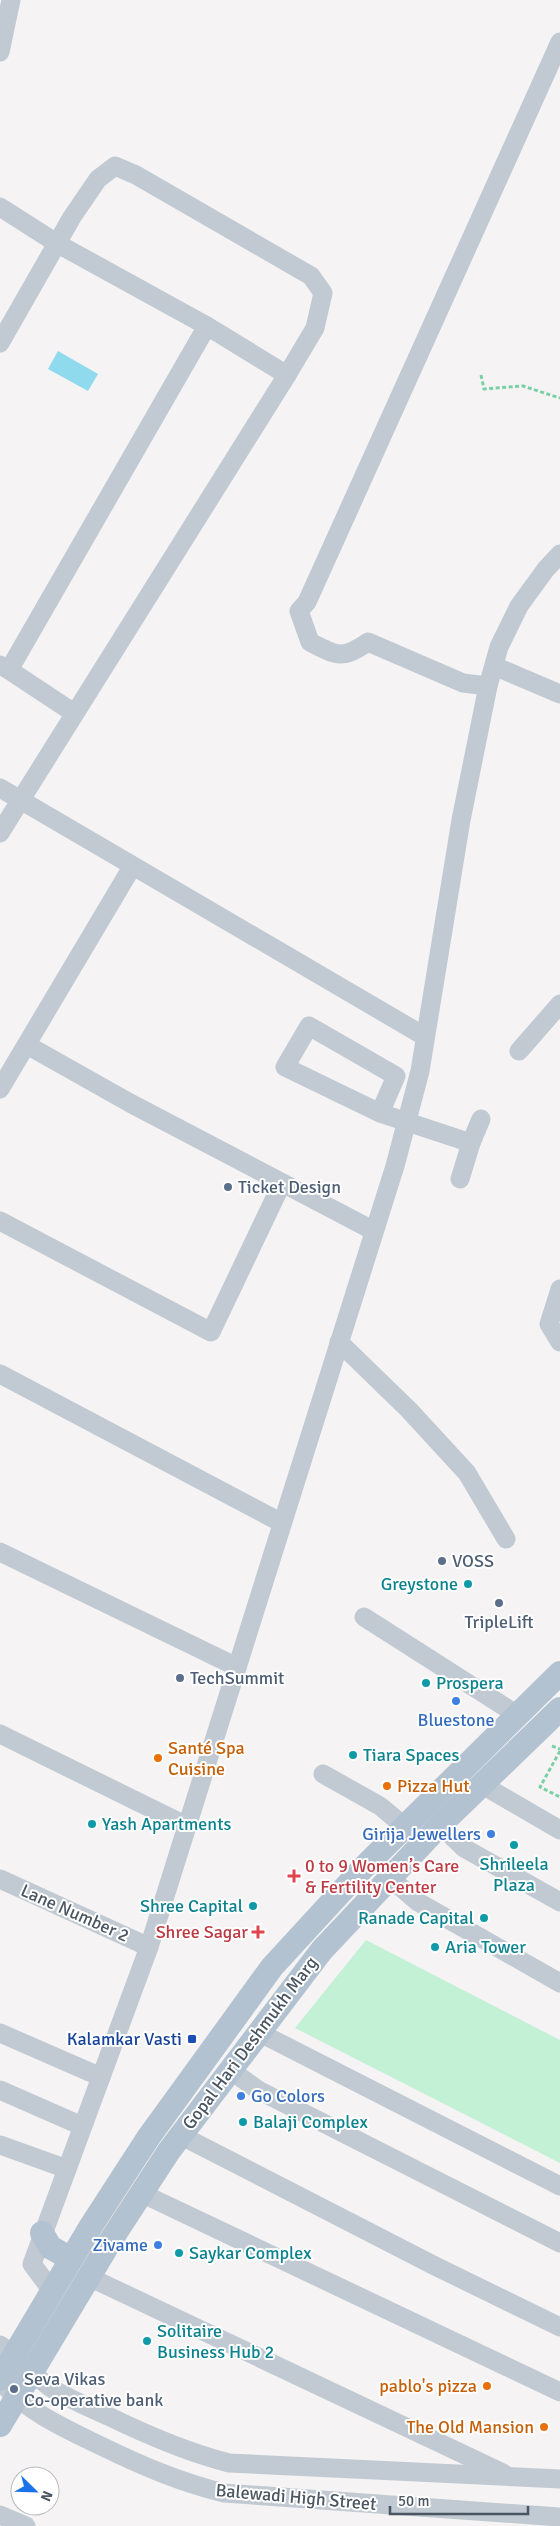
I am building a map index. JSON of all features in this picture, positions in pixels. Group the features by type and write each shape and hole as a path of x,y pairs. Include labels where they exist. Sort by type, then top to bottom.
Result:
{"main road":[{"name":"Gopal Hari Deshmukh Marg","path":"0,2425 7,2349 52,2291 148,2138 272,1967 329,1902 516,1714 560,1673"},
{"name":"Gopal Hari Deshmukh Marg","path":"5,2386 31,2372 180,2135 322,1950 440,1825 560,1709"},
{"path":"42,2233 50,2248 71,2259"}],"street":[{"path":"0,52 11,0"},
{"path":"488,686 463,683 368,642 349,654 331,653 310,642 299,611 307,602 560,42"},
{"path":"0,343 72,217 98,179 115,166 136,175 311,276 323,293 315,328 287,375 0,833"},
{"path":"0,207 58,244 207,326 287,375"},
{"path":"74,714 4,668 207,326"},
{"path":"52,2291 32,2264 149,1947 374,1231 420,1070 424,1036 461,820 488,686 499,647 519,606 546,569 560,554"},
{"path":"494,666 560,694"},
{"path":"0,788 132,867 424,1036"},
{"path":"0,1089 132,867"},
{"path":"518,1051 560,1004"},
{"path":"380,1113 396,1076 310,1026 285,1067 380,1113 471,1143"},
{"path":"27,1044 130,1103 374,1231"},
{"path":"460,1179 471,1143 481,1119"},
{"path":"0,1222 211,1332 282,1183"},
{"path":"560,1288 548,1324 560,1342"},
{"path":"339,1342 409,1410 467,1473 506,1539"},
{"path":"0,1374 282,1523"},
{"path":"0,1552 237,1667"},
{"path":"364,1617 516,1714"},
{"path":"0,1734 187,1826"},
{"path":"323,1774 380,1806 404,1826"},
{"path":"481,1784 560,1830"},
{"path":"440,1825 464,1848 560,1902"},
{"path":"390,1877 418,1902 560,1983"},
{"name":"Lane Number 2","path":"0,1879 149,1947"},
{"path":"258,2032 560,2186"},
{"path":"0,2033 101,2077"},
{"path":"229,2069 258,2090 560,2243"},
{"path":"0,2090 82,2126"},
{"path":"180,2135 435,2266 560,2327"},
{"path":"0,2145 66,2169"},
{"path":"142,2193 560,2392"},
{"path":"89,2277 511,2476"},
{"name":"Balewadi High Street","path":"7,2349 31,2372 55,2390 164,2443 199,2456 229,2463 560,2479"},
{"name":"Balewadi High Street","path":"5,2386 43,2418 153,2471 190,2485 224,2493 560,2517"},
{"path":"0,2515 26,2526"}],"path":[{"path":"481,376 484,390 523,386 560,398"},
{"path":"549,1744 560,1750 540,1787 560,1797"}],"green space":[{"path":"366,1940 560,2040 560,2163 295,2028"}],"water":[{"path":"58,351 98,374 88,391 48,369"}],"place":[{"name":"Ticket Design","path":"228,1187"},
{"name":"VOSS","path":"442,1561"},
{"name":"Greystone","path":"468,1584"},
{"name":"TripleLift","path":"499,1603"},
{"name":"TechSummit","path":"180,1678"},
{"name":"Prospera","path":"426,1683"},
{"name":"Bluestone","path":"456,1701"},
{"name":"Tiara Spaces","path":"353,1755"},
{"name":"Santé Spa Cuisine","path":"158,1758"},
{"name":"Pizza Hut","path":"387,1786"},
{"name":"Yash Apartments","path":"92,1824"},
{"name":"Girija Jewellers","path":"491,1834"},
{"name":"Shrileela Plaza","path":"514,1845"},
{"name":"0 to 9 Women’s Care & Fertility Center","path":"294,1876"},
{"name":"Shree Capital","path":"253,1906"},
{"name":"Ranade Capital","path":"484,1918"},
{"name":"Shree Sagar","path":"258,1932"},
{"name":"Aria Tower","path":"435,1947"},
{"name":"Kalamkar Vasti","path":"192,2039"},
{"name":"Go Colors","path":"241,2096"},
{"name":"Balaji Complex","path":"243,2122"},
{"name":"Zivame","path":"158,2245"},
{"name":"Saykar Complex","path":"179,2253"},
{"name":"Solitaire Business Hub 2","path":"147,2341"},
{"name":"pablo's pizza","path":"487,2386"},
{"name":"Seva Vikas Co-operative bank","path":"14,2389"},
{"name":"The Old Mansion","path":"544,2427"}]}
